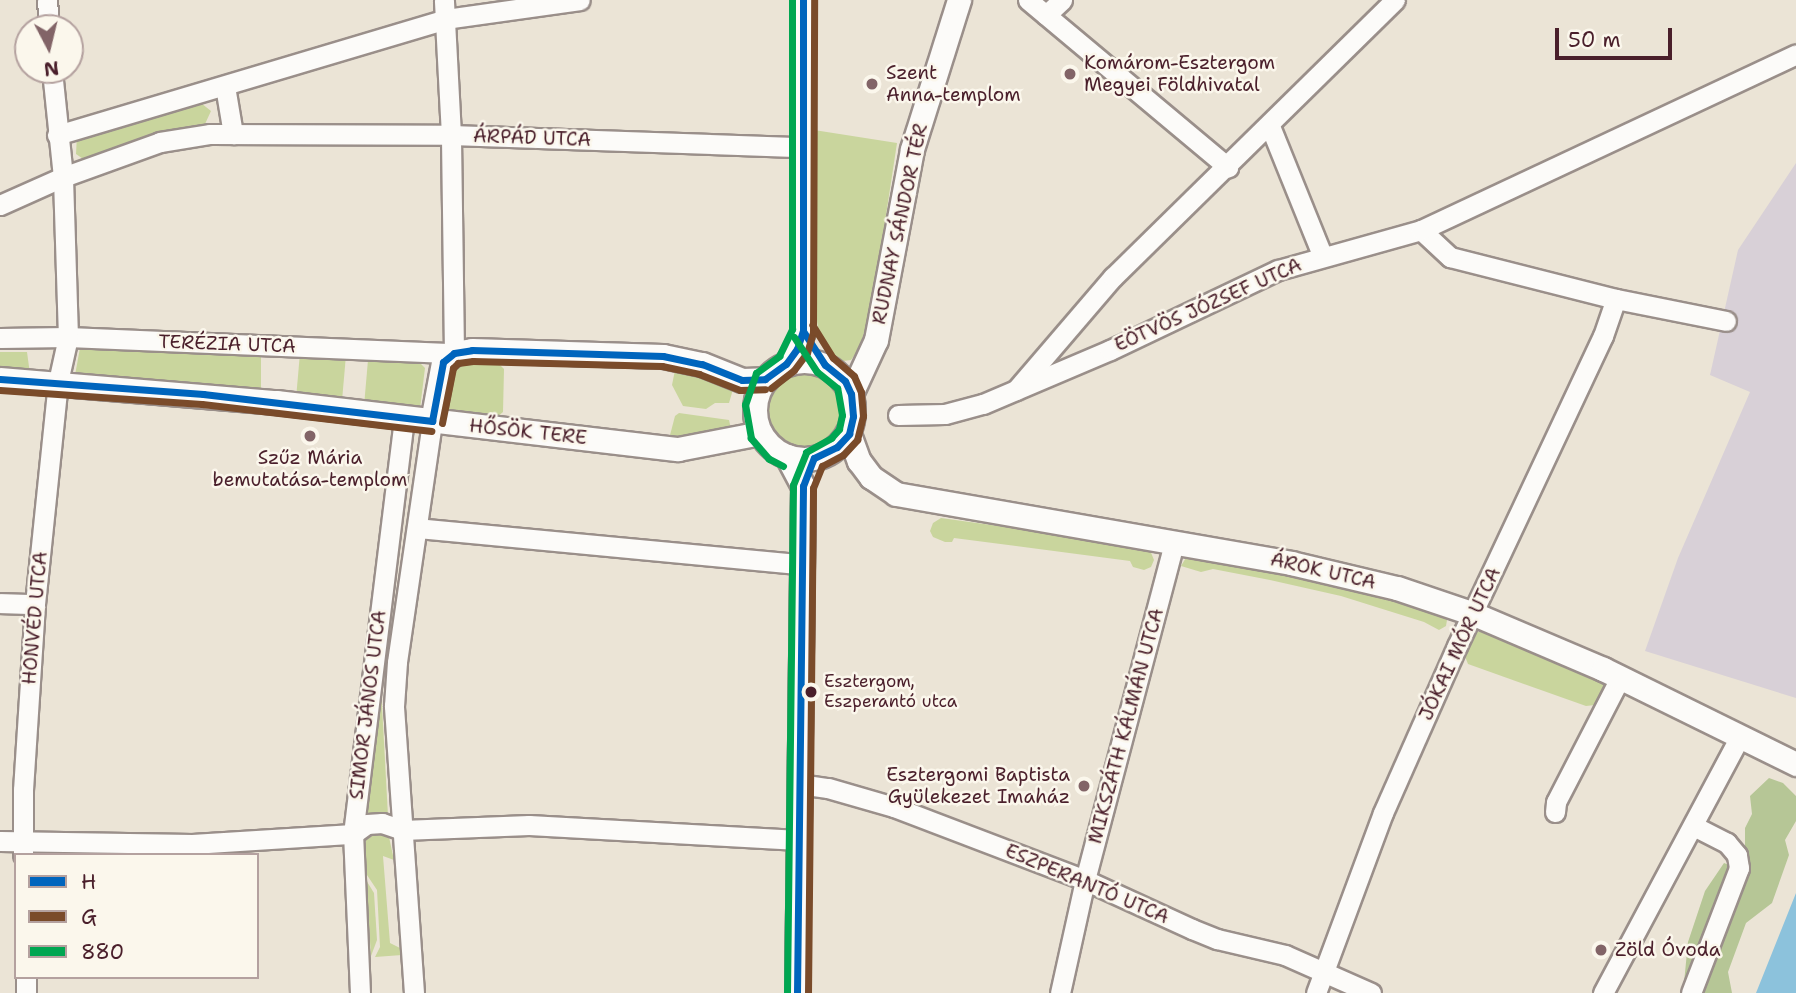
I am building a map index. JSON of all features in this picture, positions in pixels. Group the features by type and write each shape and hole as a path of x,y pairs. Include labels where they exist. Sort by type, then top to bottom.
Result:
{"main road":[{"path":"0,379 227,397 432,421 443,362 454,353 471,350 663,356 702,364 742,380 765,379 786,364 797,349 803,331 803,0"},
{"name":"RUDNAY SÁNDOR TÉR","path":"849,434 853,416 851,394 881,321 912,149 959,0"},
{"path":"803,331 851,394"},
{"path":"786,364 799,361 850,373 864,367"},
{"path":"765,379 755,405 760,433 776,451 786,456 820,456 859,461"},
{"name":"HŐSÖK TERE","path":"432,421 678,449 760,433"},
{"path":"797,993 803,486 820,456 849,434"},
{"name":"ÁROK UTCA","path":"849,434 859,461 871,477 895,494 1291,563 1397,588 1474,614 1620,678 1738,738 1796,764"},
{"path":"786,456 803,486"}],"street":[{"path":"57,135 225,86 445,9 580,0"},
{"path":"1028,0 1228,167"},
{"path":"1046,15 1062,0"},
{"path":"1013,394 1113,277 1270,126 1395,0"},
{"path":"445,9 451,135 454,353"},
{"name":"EÖTVÖS JÓZSEF UTCA","path":"898,415 945,414 1013,394 1278,270 1322,255 1421,230 1796,54"},
{"name":"HONVÉD UTCA","path":"23,848 23,790 35,604 58,382 68,337 63,177 53,84"},
{"path":"225,86 233,134"},
{"path":"1270,126 1322,255"},
{"name":"ÁRPÁD UTCA","path":"0,205 63,177 160,142 209,134 451,135 802,147"},
{"path":"1421,230 1450,257 1616,299 1726,321"},
{"name":"JÓKAI MÓR UTCA","path":"1316,993 1383,813 1603,336 1616,299"},
{"name":"TERÉZIA UTCA","path":"0,338 68,337 454,353"},
{"name":"SIMOR JÁNOS UTCA","path":"360,993 353,834 404,418"},
{"name":"SIMOR JÁNOS UTCA","path":"414,993 394,706 397,662 432,421"},
{"path":"417,528 801,564"},
{"name":"MIKSZÁTH KÁLMÁN UTCA","path":"1060,993 1084,880 1174,542"},
{"path":"0,603 35,604"},
{"path":"1555,812 1556,802 1620,678"},
{"path":"1603,993 1738,738"},
{"name":"ESZPERANTÓ UTCA","path":"799,784 828,788 894,807 1084,880 1192,929 1228,942 1285,955 1371,993"},
{"path":"0,841 23,848 192,844 353,834 375,823 392,824 402,830 529,825 799,840"},
{"path":"1691,993 1739,868 1737,855 1727,843 1693,826"}],"shaded area":[{"path":"1796,163 1796,698 1645,651 1678,558 1750,392 1710,375 1738,250"}],"green space":[{"path":"196,99 211,111 205,124 155,137 89,163 76,154 77,135"},
{"path":"814,130 897,143 872,307 859,349 851,360 833,359 820,341 814,301"},
{"path":"80,348 261,356 261,395 75,375"},
{"path":"0,352 27,352 30,374 0,372"},
{"path":"300,353 346,357 342,400 296,396"},
{"path":"378,357 418,361 425,368 420,409 364,406 368,360"},
{"path":"461,364 499,364 504,369 503,412 497,417 447,411 451,378"},
{"path":"682,369 734,386 729,403 715,403 706,409 683,406 672,385 675,370"},
{"path":"806,372 821,375 834,384 843,397 846,412 843,427 834,440 821,449 806,452 791,449 778,440 769,427 766,412 769,397 778,384 791,375"},
{"path":"679,413 729,420 731,429 669,439 675,416"},
{"path":"941,518 1140,546 1150,550 1154,560 1151,567 1144,570 1133,567 1130,561 954,538 952,542 945,542 933,537 930,531 933,523"},
{"path":"1187,556 1317,578 1441,611 1447,620 1446,626 1439,630 1424,622 1341,596 1270,580 1213,569 1201,572 1181,566"},
{"path":"1489,628 1603,682 1606,687 1595,705 1586,706 1468,664 1464,643 1469,635"},
{"path":"380,688 388,816 365,819"},
{"path":"1769,778 1783,783 1796,796 1796,821 1785,840 1789,855 1772,903 1746,923 1728,972 1732,993 1683,993 1688,942 1705,891 1724,863 1734,867 1745,859 1745,828 1752,814 1750,796"},
{"path":"377,833 389,837 394,860 383,856 390,943 402,949 402,955 375,957 380,947 377,890 365,872 364,854 366,840"},
{"path":"366,880 374,893 377,940 371,956"}],"water":[{"path":"1796,893 1796,993 1756,993"}],"transit line":[{"name":"880","path":"783,466 769,459 751,438 745,405 756,373 779,356 792,329 792,0"},
{"name":"H","path":"765,379 786,364 797,349 803,331 803,0"},
{"name":"G","path":"771,388 794,370 807,353 813,332 814,0"},
{"name":"G","path":"808,993 813,488 822,466 843,455 857,440 863,416 861,392 854,376 833,358 812,325"},
{"name":"H","path":"797,993 803,486 814,458 837,447 849,434 853,416 851,394 845,381 825,365 803,331"},
{"name":"880","path":"787,993 793,485 806,452 831,438 839,429 842,415 837,388 817,372 794,337"},
{"name":"H","path":"432,421 443,362 454,353 472,350 663,356 702,364 742,380 765,379"},
{"name":"G","path":"442,423 453,368 458,363 473,361 662,366 699,374 740,390 765,389"},
{"name":"H","path":"0,379 203,394 432,421"},
{"name":"G","path":"0,390 202,404 431,431"}],"place":[{"name":"Komárom-Esztergom Megyei Földhivatal","path":"1070,74"},
{"name":"Szent Anna-templom","path":"872,84"},
{"name":"Szűz Mária bemutatása-templom","path":"310,436"},
{"name":"Esztergom, Eszperantó utca","path":"811,692"},
{"name":"Esztergomi Baptista Gyülekezet Imaház","path":"1084,786"},
{"name":"Zöld Óvoda","path":"1601,950"}]}
